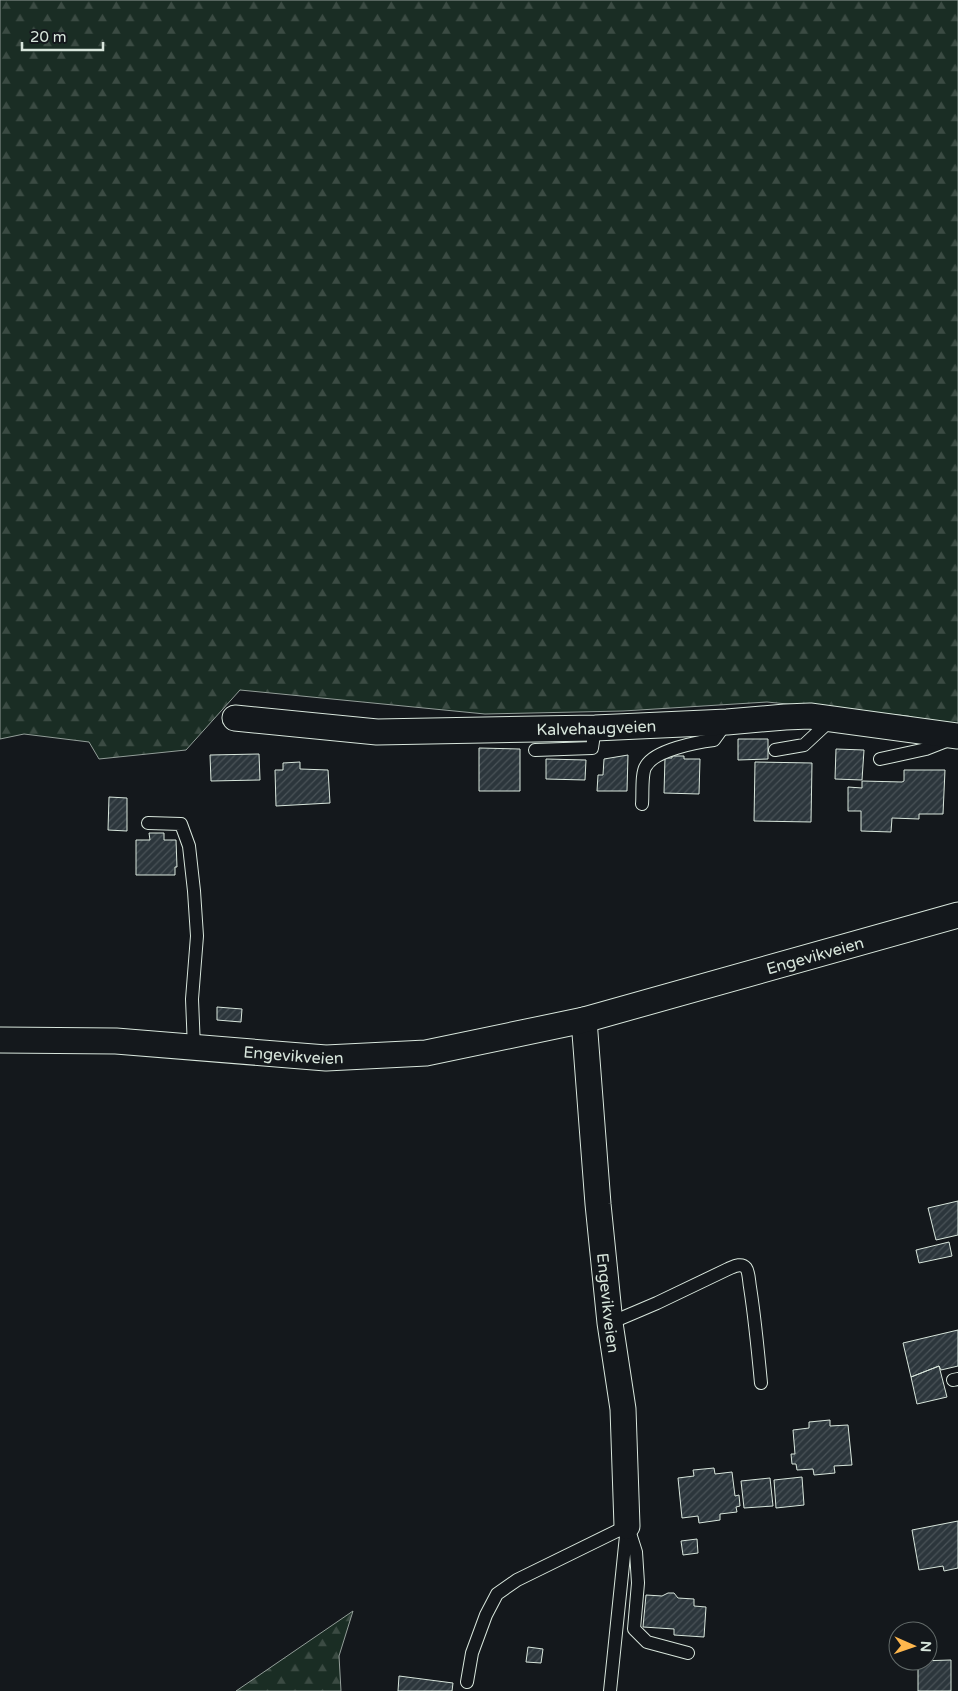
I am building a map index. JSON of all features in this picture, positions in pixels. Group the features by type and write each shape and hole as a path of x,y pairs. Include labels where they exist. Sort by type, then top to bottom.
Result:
{"street":[{"name":"Kalvehaugveien","path":"235,718 377,732 595,728 810,716 958,736"},
{"name":"Engevikveien","path":"0,1040 116,1041 326,1058 426,1053 584,1020 958,915"},
{"name":"Engevikveien","path":"584,1020 598,1204 610,1323 623,1409 627,1526"}],"lane":[{"path":"775,750 804,745 833,718"},
{"path":"642,804 644,767 652,758 687,744 714,740 727,722"},
{"path":"534,750 592,748 595,728"},
{"path":"880,759 926,749 958,736"},
{"path":"148,823 181,824 188,846 197,936 192,999 194,1048"},
{"path":"610,1323 658,1303 728,1269 738,1265 743,1266 746,1268 749,1280 761,1383"},
{"path":"627,1526 636,1552 638,1583 634,1629 646,1642 688,1653"},
{"path":"468,1682 472,1653 486,1615 497,1594 517,1580 627,1526"},
{"path":"610,1691 627,1526"}],"green space":[{"path":"0,0 958,0 958,730 908,716 767,702 623,711 485,714 240,690 186,750 99,759 89,742 24,734 0,739"},
{"path":"353,1611 339,1656 341,1691 236,1691"}],"building":[{"path":"738,739 768,739 768,759 738,760"},
{"path":"479,748 520,749 520,791 479,791"},
{"path":"836,749 864,750 862,780 835,779"},
{"path":"259,754 260,780 211,781 210,755"},
{"path":"628,755 627,791 597,791 598,775 603,775 604,759"},
{"path":"672,756 684,756 684,759 700,759 699,794 664,793 665,758 672,758"},
{"path":"546,759 586,760 585,780 546,779"},
{"path":"300,762 300,769 328,770 330,803 276,806 275,770 283,770 283,763"},
{"path":"755,762 812,763 811,822 754,821"},
{"path":"904,770 945,770 943,814 919,814 919,819 892,818 891,832 861,831 861,811 848,811 848,787 862,788 862,781 902,782 904,781"},
{"path":"109,797 127,798 127,831 108,830"},
{"path":"149,833 164,833 164,840 176,840 177,867 175,867 175,875 136,875 136,840 150,840"},
{"path":"217,1007 242,1009 241,1022 217,1020"},
{"path":"958,1201 958,1235 936,1240 928,1208"},
{"path":"949,1242 952,1256 919,1263 916,1250"},
{"path":"958,1330 958,1366 941,1370 939,1366 911,1377 903,1343"},
{"path":"939,1366 947,1397 917,1404 911,1377"},
{"path":"830,1420 830,1426 848,1425 852,1465 834,1466 835,1473 814,1475 813,1469 797,1470 796,1464 792,1464 791,1454 795,1454 793,1430 809,1428 809,1422"},
{"path":"714,1468 715,1474 732,1472 735,1496 739,1495 740,1506 736,1507 737,1512 720,1514 720,1520 699,1523 698,1516 682,1518 678,1478 694,1476 693,1470"},
{"path":"802,1477 804,1505 776,1508 774,1480"},
{"path":"770,1478 773,1506 744,1508 741,1481"},
{"path":"958,1521 958,1568 944,1571 943,1566 919,1570 912,1530"},
{"path":"697,1539 698,1553 683,1555 681,1541"},
{"path":"674,1593 678,1598 694,1599 694,1606 706,1607 704,1637 674,1635 674,1629 643,1627 646,1595 662,1596"},
{"path":"528,1647 543,1649 541,1663 526,1662"},
{"path":"938,1660 951,1660 951,1691 918,1691 918,1671 938,1671"},
{"path":"399,1676 453,1683 452,1691 398,1691"}]}
